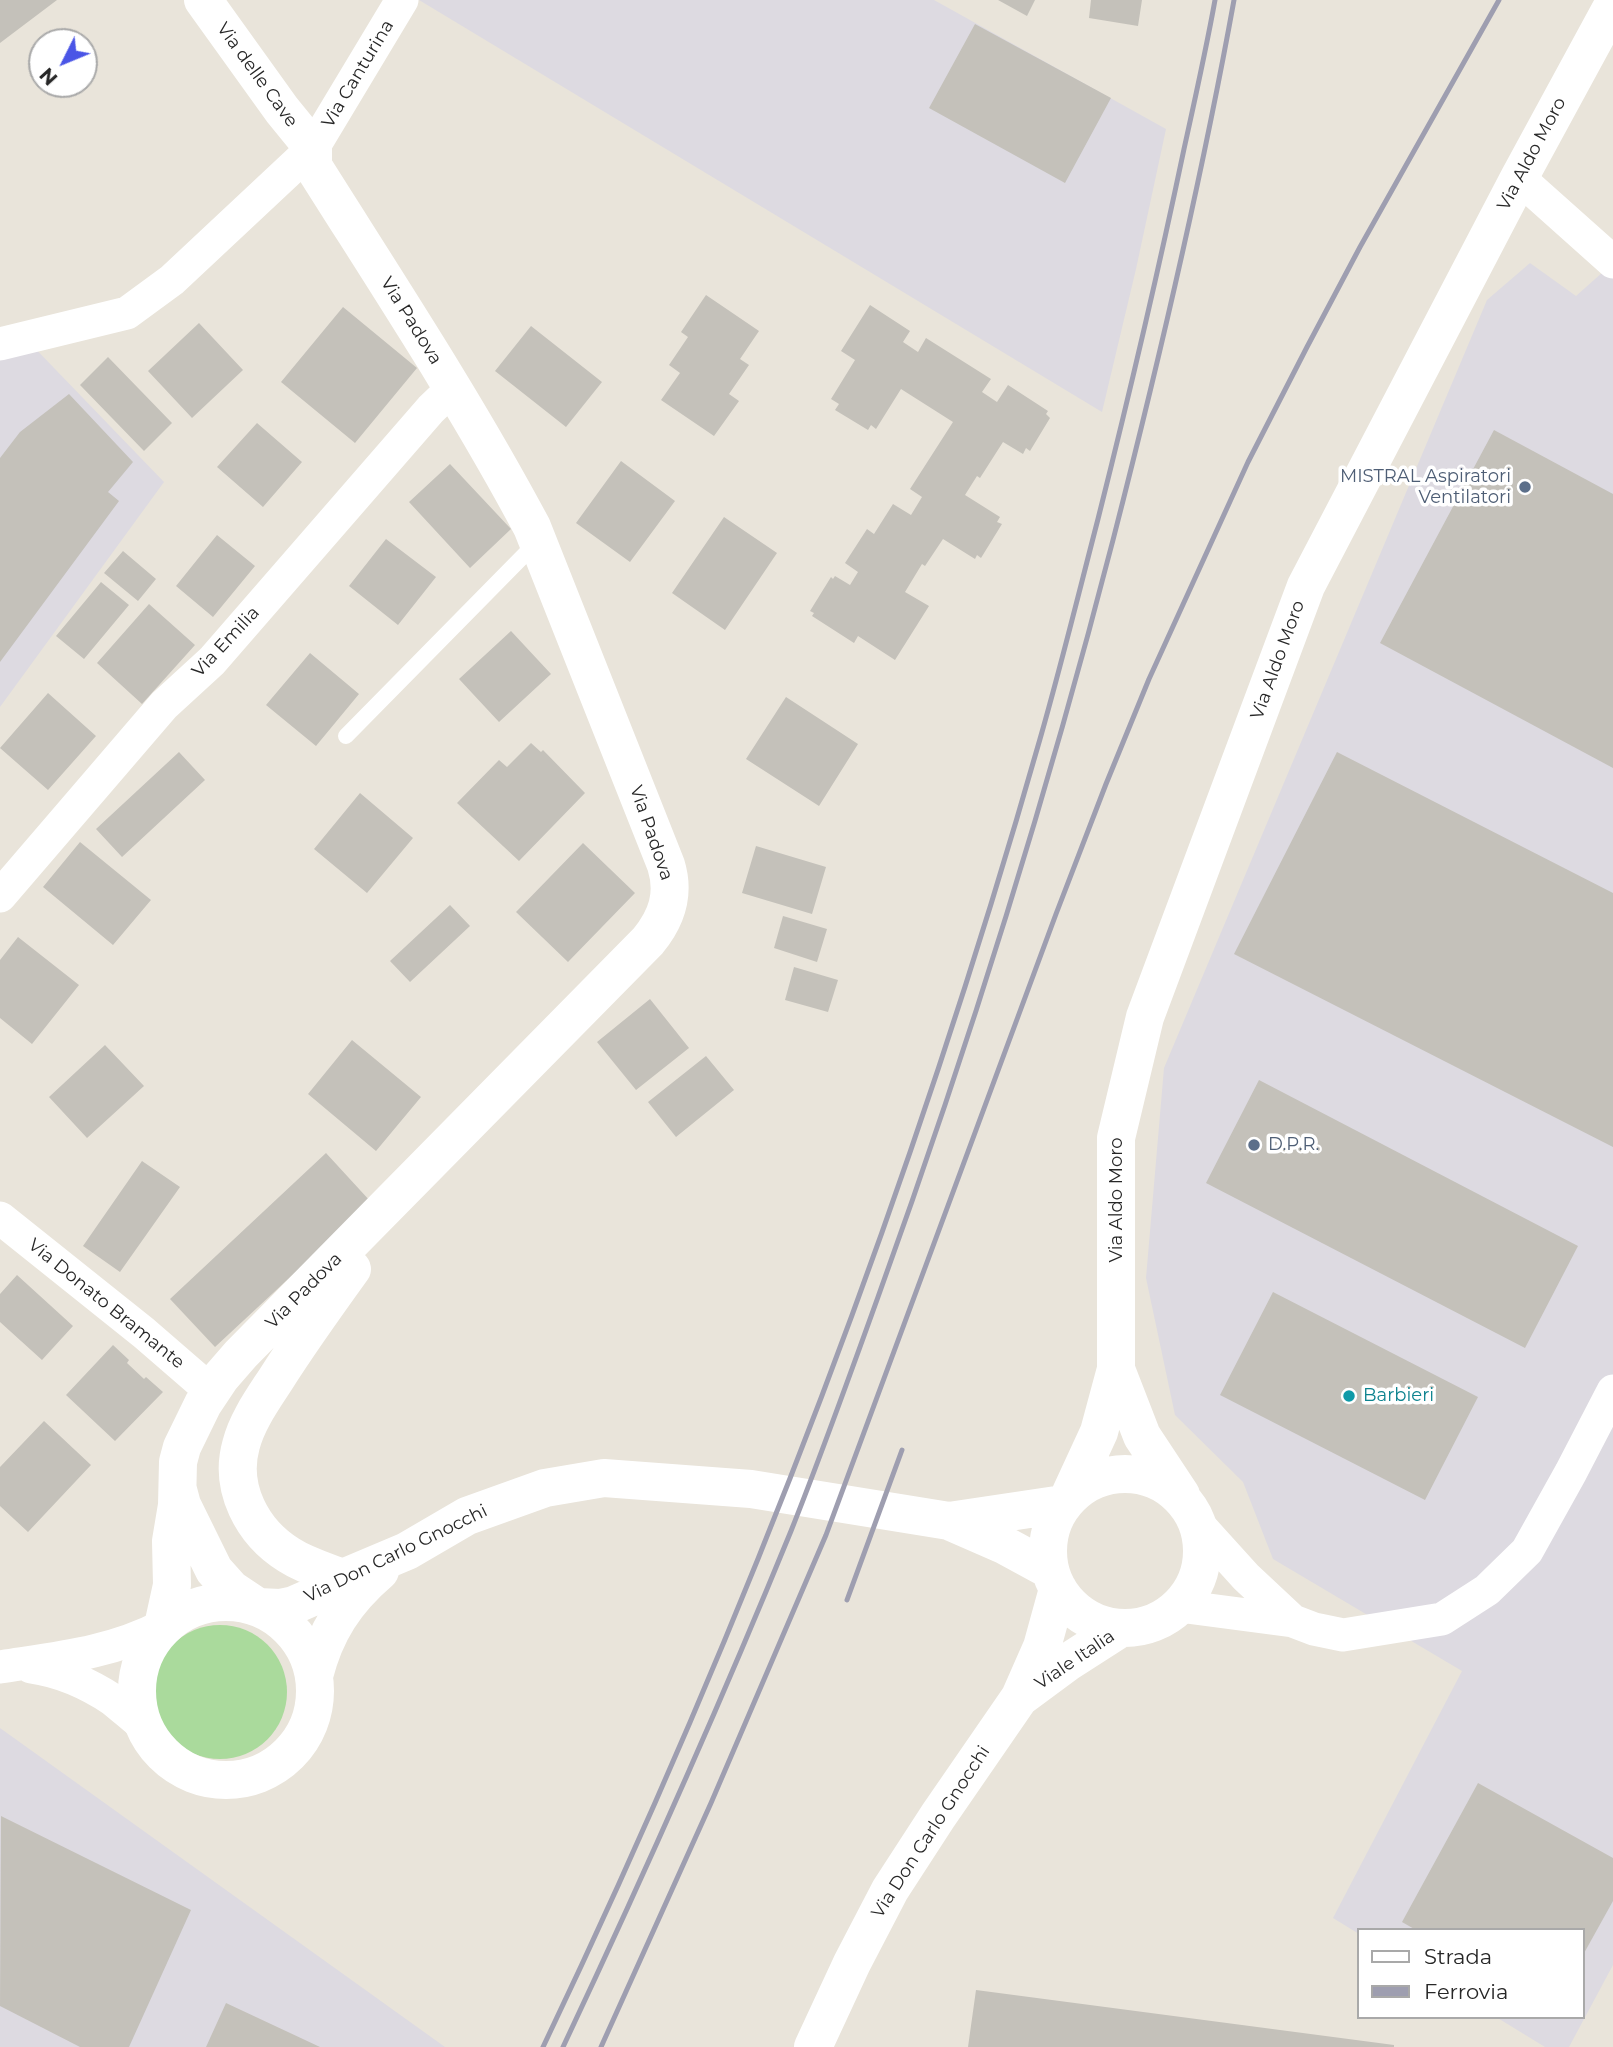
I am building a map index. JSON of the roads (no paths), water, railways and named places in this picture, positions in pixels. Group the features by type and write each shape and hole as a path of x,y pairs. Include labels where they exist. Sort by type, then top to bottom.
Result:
{"street":[{"name":"Via delle Cave","path":"203,0 282,110 313,148"},
{"name":"Via Canturina","path":"0,344 127,313 173,280 313,148 402,0"},
{"name":"Via Aldo Moro","path":"1066,1500 1099,1432 1116,1369 1116,1138 1145,1017 1306,586 1519,178 1613,5"},
{"name":"Via Padova","path":"163,1626 172,1585 171,1541 178,1490 178,1462 195,1418 211,1391 241,1354 644,946 660,926 669,904 670,884 666,865 539,541 508,480 453,388 313,166 313,148"},
{"path":"1519,178 1613,262"},
{"name":"Via Emilia","path":"0,896 164,705 212,661 431,409 453,388"},
{"path":"343,1578 289,1555 260,1529 249,1513 241,1492 240,1447 248,1426 275,1380 359,1259 380,1219 396,1198"},
{"name":"Via Donato Bramante","path":"0,1219 144,1333 211,1391"},
{"name":"Via Aldo Moro","path":"1116,1369 1142,1436 1191,1512"},
{"path":"1180,1606 1293,1621 1343,1635 1442,1619 1487,1590 1527,1551 1572,1472 1613,1391"},
{"path":"1191,1512 1203,1546 1201,1568 1193,1589 1180,1606 1162,1619 1143,1627 1121,1628 1096,1623 1074,1609 1054,1579 1048,1548 1052,1525 1066,1500 1090,1482 1114,1474 1139,1474 1164,1483 1191,1512 1246,1577 1293,1621"},
{"name":"Via Don Carlo Gnocchi","path":"258,1607 280,1608 294,1605 343,1578 407,1551 467,1516 545,1488 604,1478 751,1489 949,1521 1004,1545 1054,1579"},
{"path":"178,1490 182,1505 214,1570 231,1589 285,1623 304,1647 314,1676"},
{"name":"Via Don Carlo Gnocchi","path":"949,1521 1066,1500"},
{"path":"163,1626 147,1647 138,1672 136,1699 143,1726 158,1750 180,1769 208,1779 237,1780 265,1772 288,1756 306,1732 315,1705 314,1676 331,1628 341,1613 377,1574 407,1551"},
{"name":"Viale Italia","path":"1020,1697 1042,1647 1054,1579"},
{"path":"9,1666 118,1646 163,1626 184,1611 208,1602 233,1601 258,1607"},
{"name":"Viale Italia","path":"1020,1697 1121,1628"},
{"path":"9,1666 46,1669 81,1683 112,1700 143,1726"},
{"name":"Via Don Carlo Gnocchi","path":"813,2047 846,1974 890,1890 1020,1697"}],"lane":[{"path":"346,736 539,541"}],"railway":[{"path":"543,2047 617,1888 755,1567 819,1404 937,1074 990,907 1070,629 1143,334 1215,0"},
{"path":"563,2047 680,1791 791,1531 878,1297 975,1016 1061,731 1113,540 1178,271 1234,0"},
{"path":"601,2047 711,1803 826,1535 1056,914 1149,679 1248,462 1307,347 1499,0"},
{"path":"847,1600 902,1450"}],"place":[{"name":"MISTRAL Aspiratori Ventilatori","path":"1525,487"},
{"name":"D.P.R.","path":"1254,1145"},
{"name":"Barbieri","path":"1349,1396"}]}
